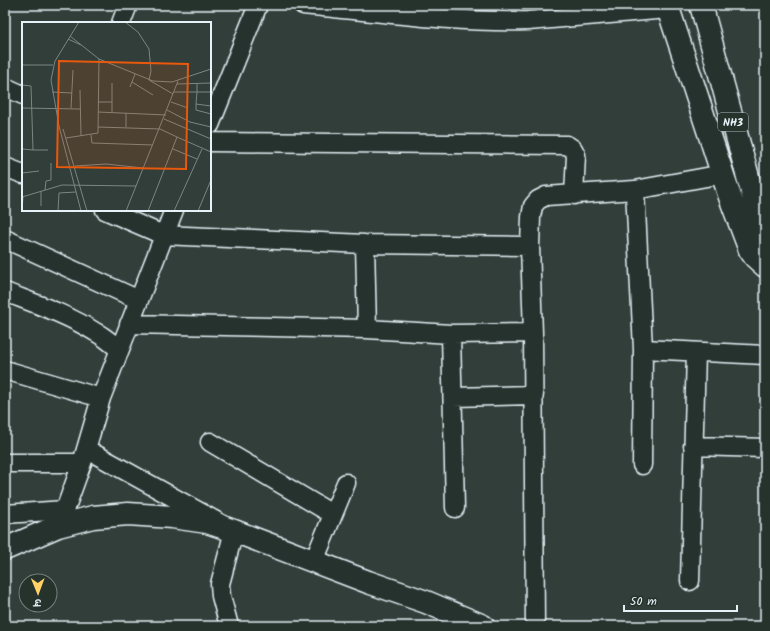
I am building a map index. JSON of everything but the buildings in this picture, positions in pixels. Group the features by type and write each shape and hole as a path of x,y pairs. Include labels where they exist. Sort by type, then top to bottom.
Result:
{"main road":[{"name":"NH3","path":"701,5 765,239"},
{"name":"NH3","path":"667,7 722,174 750,250 765,266"},
{"path":"5,548 62,518 128,514 172,517 207,522 426,602 483,626"}],"street":[{"path":"121,22 128,5"},
{"path":"211,122 258,5"},
{"path":"303,5 461,20 504,22 667,7"},
{"path":"5,87 22,95"},
{"path":"211,142 567,145 574,149 576,155 574,195"},
{"path":"5,166 22,174"},
{"path":"535,626 534,395 530,246 533,206 538,200 546,196 635,190 722,174"},
{"path":"635,190 644,349 642,465"},
{"path":"107,211 163,235 365,244 530,246"},
{"path":"5,514 62,518 84,456 101,398 174,211"},
{"path":"5,239 139,300"},
{"path":"365,244 367,330"},
{"path":"5,292 59,314 96,332 119,349"},
{"path":"129,324 367,330 451,334 533,333"},
{"path":"451,334 455,508"},
{"path":"644,349 765,355"},
{"path":"690,581 696,352"},
{"path":"5,370 101,398"},
{"path":"453,397 534,395"},
{"path":"210,442 332,514"},
{"path":"693,446 765,448"},
{"path":"5,463 84,456 234,531 220,584 221,596 229,626"},
{"path":"314,561 346,483"}]}
